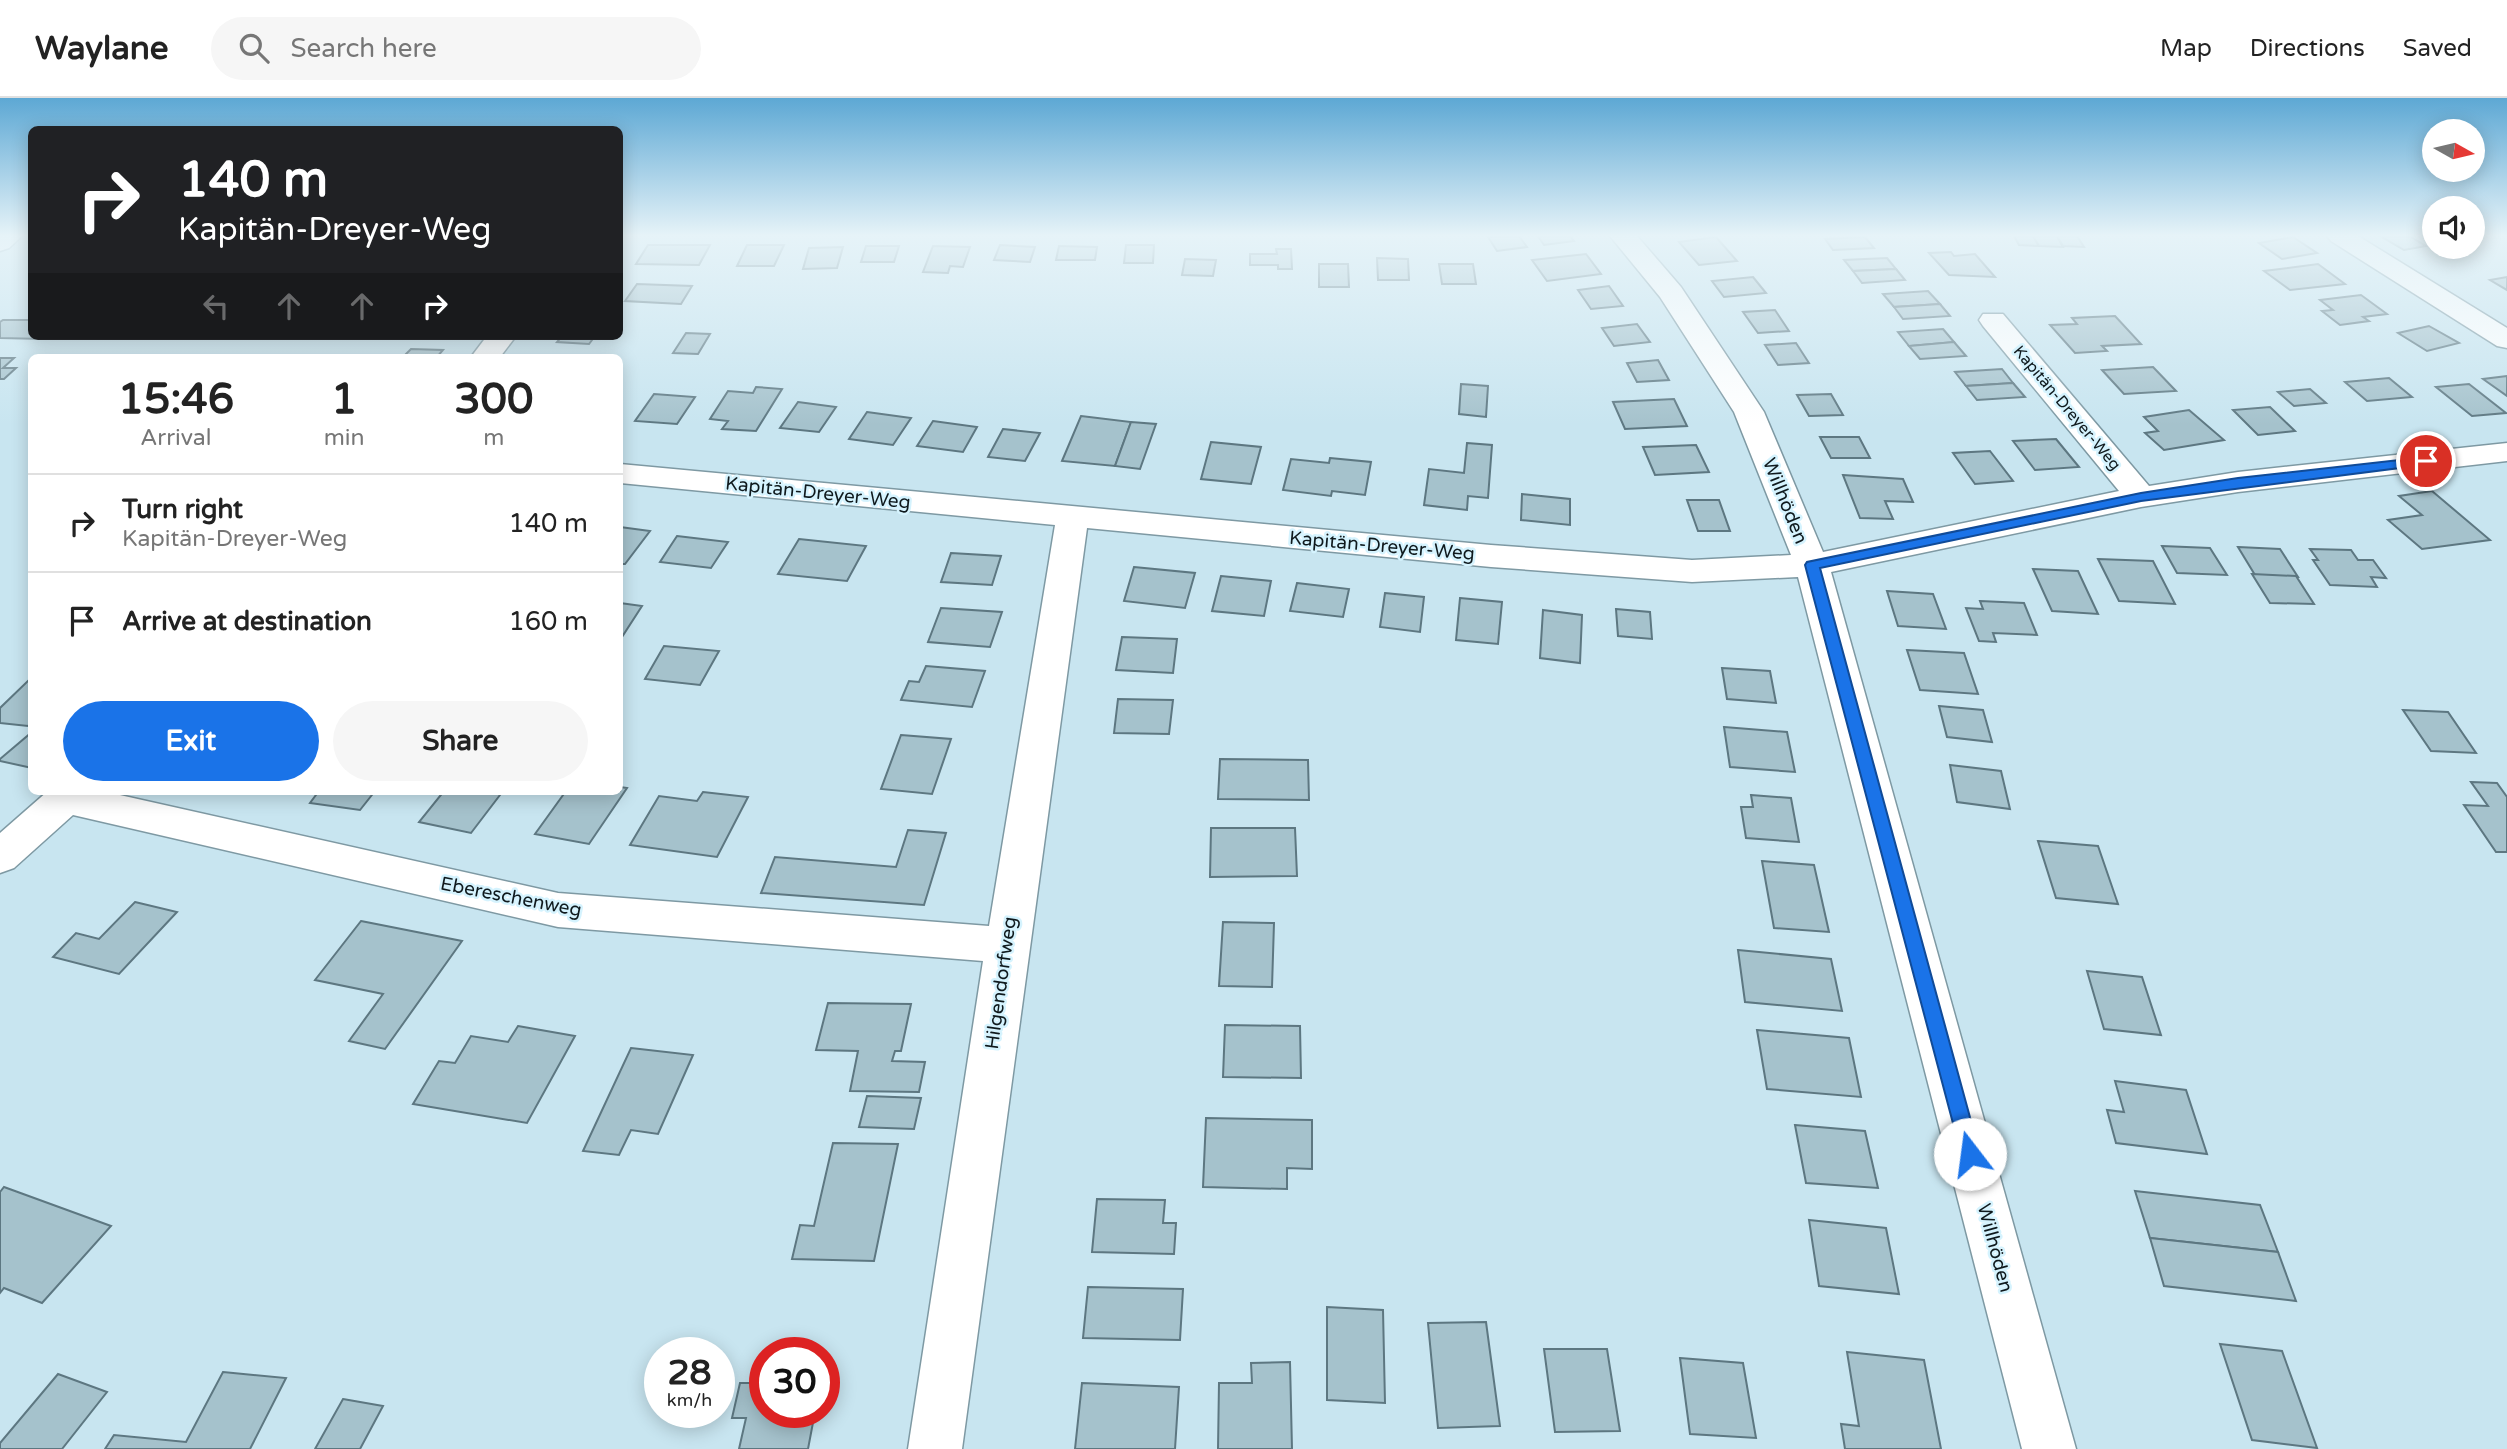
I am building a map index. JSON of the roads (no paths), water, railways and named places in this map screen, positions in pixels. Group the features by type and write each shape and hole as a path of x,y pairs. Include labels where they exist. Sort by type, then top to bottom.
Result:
{"street":[{"name":"Willhöden","path":"1675,299 1749,412 1812,565 2049,1449"},
{"path":"2441,299 2507,340"},
{"name":"Kapitän-Dreyer-Weg","path":"1993,320 2141,497"},
{"path":"487,354 499,340"},
{"name":"Kapitän-Dreyer-Weg","path":"623,473 1072,517 1692,571 1812,565 2141,497 2238,482 2507,452"},
{"name":"Hilgendorfweg","path":"935,1449 1072,517"},
{"path":"0,857 70,795"},
{"name":"Ebereschenweg","path":"70,795 558,910 1007,945"}]}
